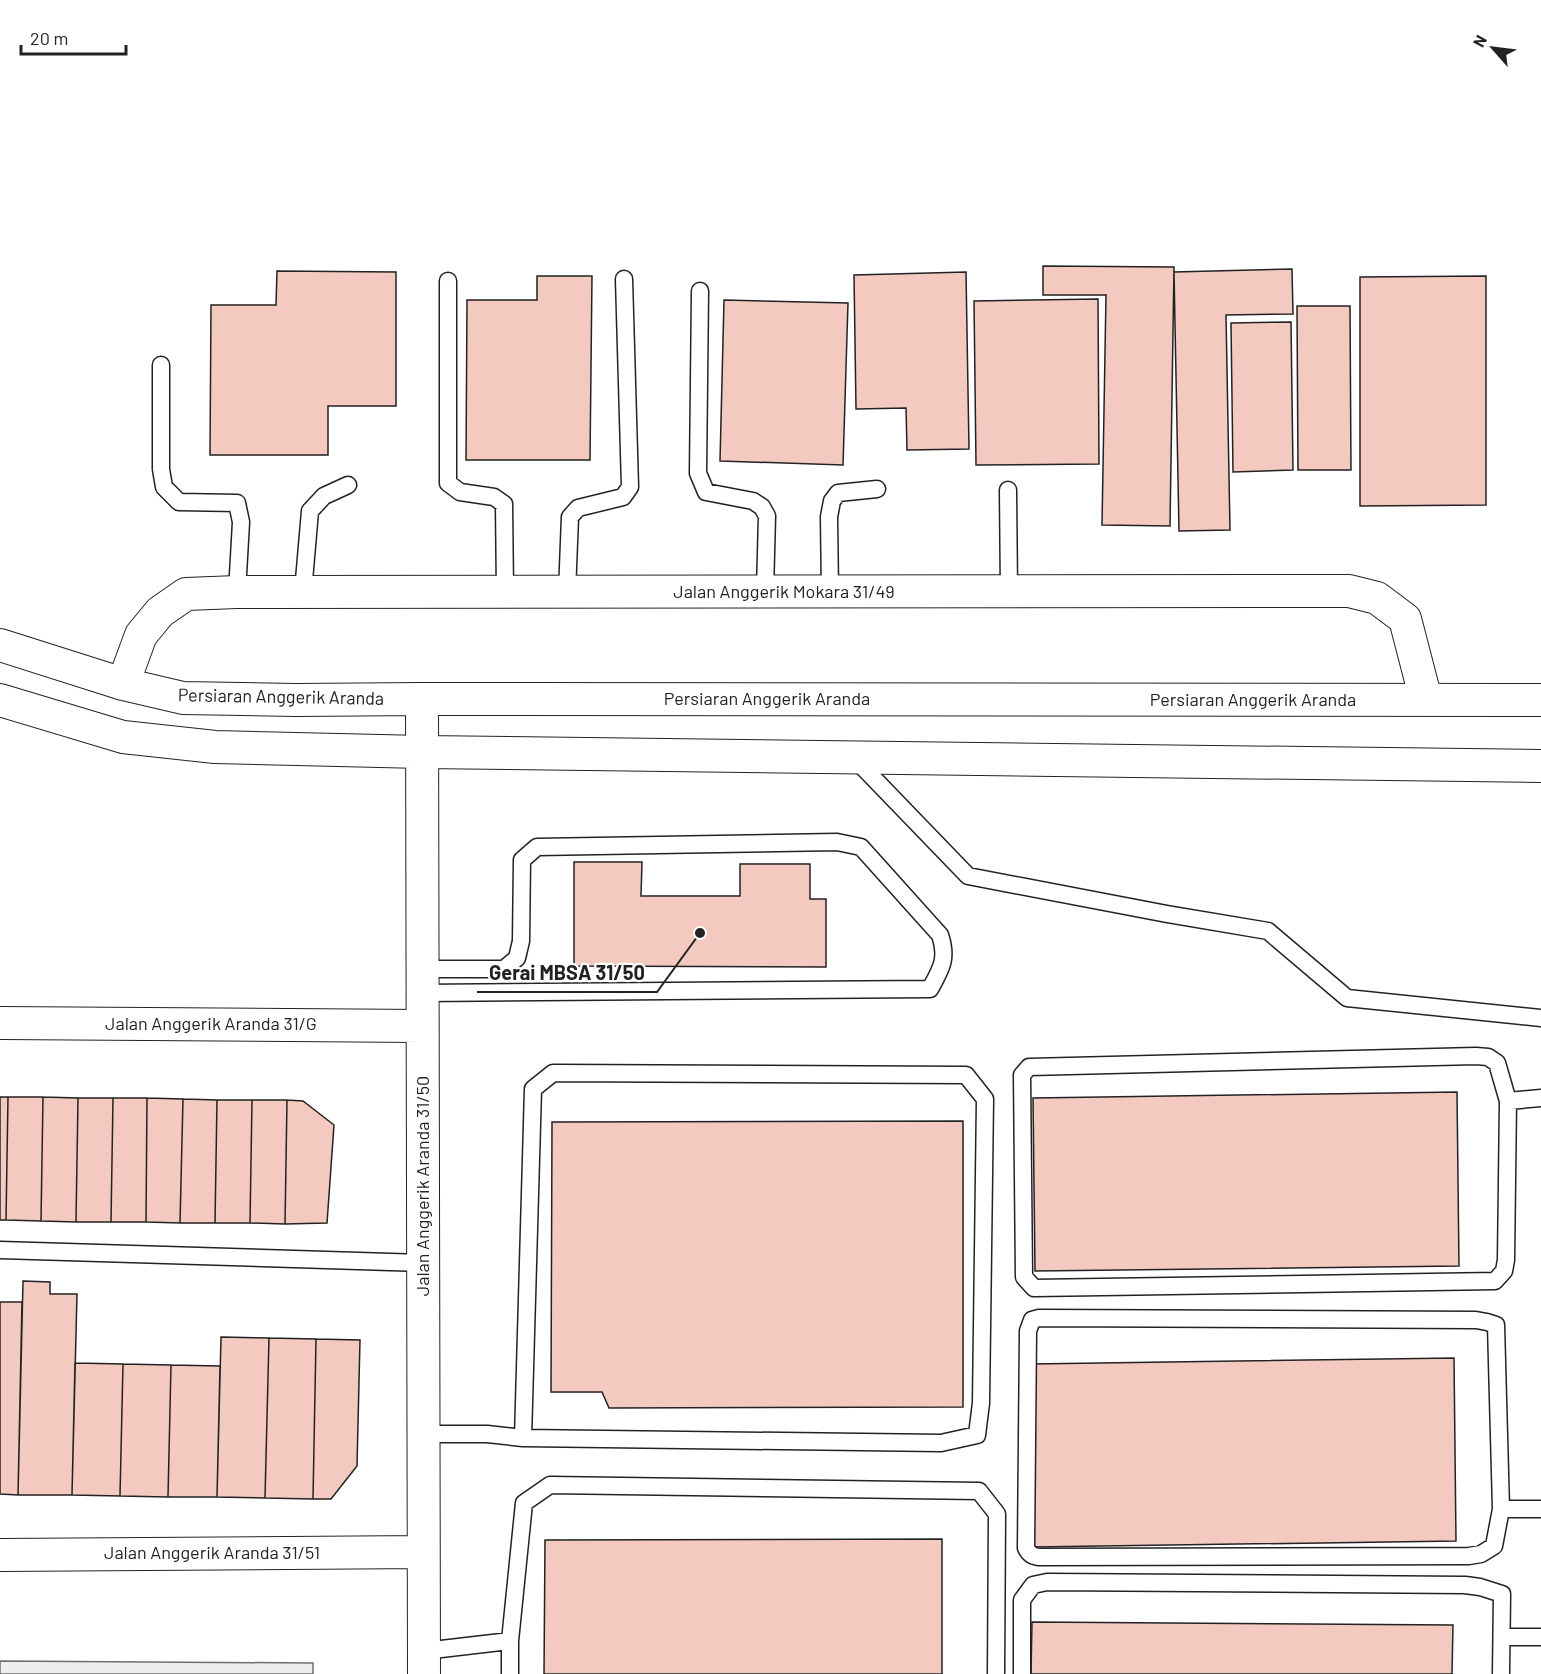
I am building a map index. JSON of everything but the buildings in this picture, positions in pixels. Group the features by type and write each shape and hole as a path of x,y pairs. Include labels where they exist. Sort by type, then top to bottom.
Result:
{"street":[{"name":"Jalan Anggerik Mokara 31/49","path":"123,684 141,635 160,612 186,594 237,592 1349,591 1377,598 1405,619 1426,700"},
{"name":"Persiaran Anggerik Aranda","path":"0,645 123,684 183,698 296,700 1541,700"},
{"name":"Jalan Anggerik Aranda 31/50","path":"422,699 424,1663"},
{"path":"0,700 123,737 215,747 422,752 1541,766"},
{"name":"Jalan Anggerik Aranda 31/G","path":"0,1023 422,1026"},
{"name":"Jalan Anggerik Aranda 31/51","path":"0,1555 423,1552"}],"lane":[{"path":"567,592 570,517 578,508 623,497 630,487 624,279"},
{"path":"448,281 448,483 460,492 494,497 504,504 505,592"},
{"path":"700,291 698,473 706,492 753,501 762,507 767,516 765,591"},
{"path":"161,365 161,469 164,488 179,502 237,503 241,522 237,592"},
{"path":"303,592 310,511 324,496 348,485"},
{"path":"830,592 829,517 832,501 838,493 877,489"},
{"path":"1008,490 1009,592"},
{"path":"853,757 968,876 1268,931 1347,998 1541,1018"},
{"path":"837,842 861,847 940,935 944,948 942,968 930,989 422,981 504,969 517,958 521,941 522,860 537,847 837,842"},
{"path":"1488,1057 1497,1063 1508,1101 1506,1260 1504,1271 1495,1281 1034,1288 1024,1277 1022,1074 1029,1067 1488,1057"},
{"path":"423,1434 487,1434 523,1438 941,1443 977,1435 981,1403 985,1098 966,1075 553,1073 532,1089 523,1438"},
{"path":"1508,1101 1541,1098"},
{"path":"0,1250 423,1263"},
{"path":"1072,1318 1476,1320 1496,1325 1501,1509 1494,1546 1481,1554 1469,1556 1033,1556 1026,1548 1028,1331 1032,1320 1072,1318"},
{"path":"510,1674 510,1641 524,1503 550,1485 979,1491 997,1514 996,1674"},
{"path":"1501,1509 1541,1509"},
{"path":"1022,1674 1022,1600 1033,1585 1047,1581 1480,1587 1502,1594 1501,1674"},
{"path":"1502,1637 1541,1637"},
{"path":"424,1663 510,1641"}],"shaded area":[{"path":"0,1661 313,1663 313,1674 0,1674"}],"place":[{"name":"Gerai MBSA 31/50","path":"700,933"}]}
